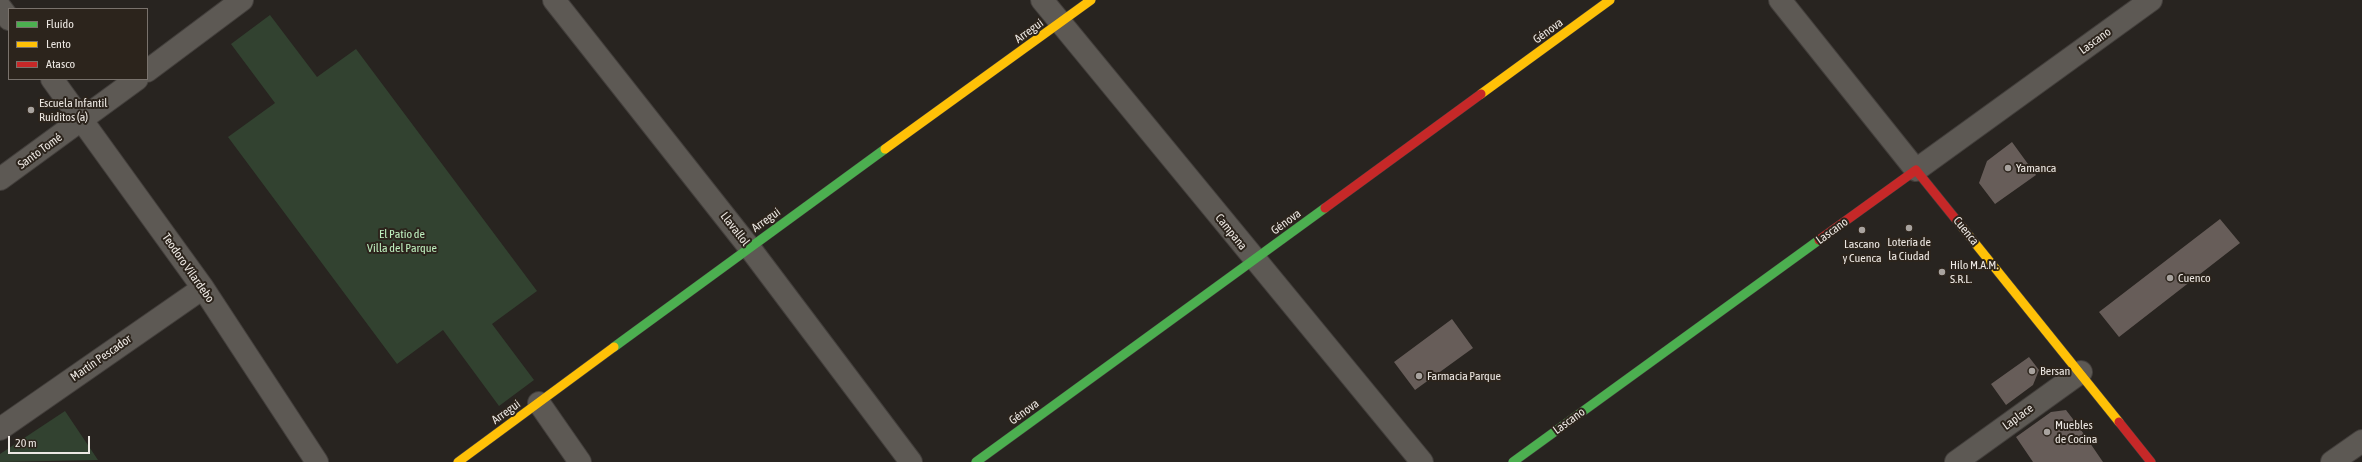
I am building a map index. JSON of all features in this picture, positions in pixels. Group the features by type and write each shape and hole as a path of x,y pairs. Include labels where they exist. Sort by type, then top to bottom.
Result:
{"street":[{"path":"148,70 242,0"},
{"name":"Llavallol","path":"554,0 749,247 911,462"},
{"name":"Campana","path":"1042,0 1254,260 1422,462"},
{"name":"Arregui","path":"458,462 749,247 1091,0"},
{"name":"Génova","path":"976,462 1610,0"},
{"name":"Cuenca","path":"1780,0 1916,170 2081,372 2151,462"},
{"name":"Lascano","path":"1513,462 2151,0"},
{"path":"0,7 8,19"},
{"name":"Teodoro Vilardebo","path":"53,80 203,288 317,462"},
{"name":"Santo Tomé","path":"0,179 136,80"},
{"name":"Martín Pescador","path":"0,429 203,288"},
{"name":"Laplace","path":"1956,462 2081,372"},
{"path":"539,403 580,462"},
{"path":"2332,462 2362,440"}],"green space":[{"name":"El Patio de Villa del Parque","path":"270,15 317,77 356,49 537,291 492,324 534,380 499,406 443,330 397,364 228,137 275,103 231,44"},
{"path":"65,411 98,460 0,462 0,454"}],"building":[{"name":"Yamanca","path":"2012,142 2036,175 1995,204 1979,183 1987,161"},
{"name":"Cuenco","path":"2220,219 2240,243 2119,337 2099,312"},
{"path":"1452,319 1473,348 1415,390 1394,362"},
{"path":"2029,357 2039,370 2033,385 2006,405 1991,384"},
{"path":"2066,410 2103,462 2033,462 2016,437 2051,412"}],"traffic: fast":[{"path":"614,347 885,149"},
{"path":"976,462 1325,208"},
{"path":"1513,462 1819,240"}],"traffic: slow":[{"path":"885,149 1091,0"},
{"path":"1481,94 1610,0"},
{"path":"1962,227 2119,422"},
{"path":"458,462 614,347"}],"traffic: jam":[{"path":"1325,208 1481,94"},
{"path":"1819,240 1916,170 1962,227"},
{"path":"2119,422 2151,462"}],"place":[{"name":"Escuela Infantil Ruiditos (a)","path":"31,110"},
{"name":"Yamanca","path":"2008,168"},
{"name":"Lotería de la Ciudad","path":"1909,228"},
{"name":"Lascano y Cuenca","path":"1862,230"},
{"name":"Hilo M.A.M. S.R.L.","path":"1942,272"},
{"name":"Cuenco","path":"2170,278"},
{"name":"Bersan","path":"2032,371"},
{"name":"Farmacia Parque","path":"1419,376"},
{"name":"Muebles de Cocina","path":"2047,432"}]}
